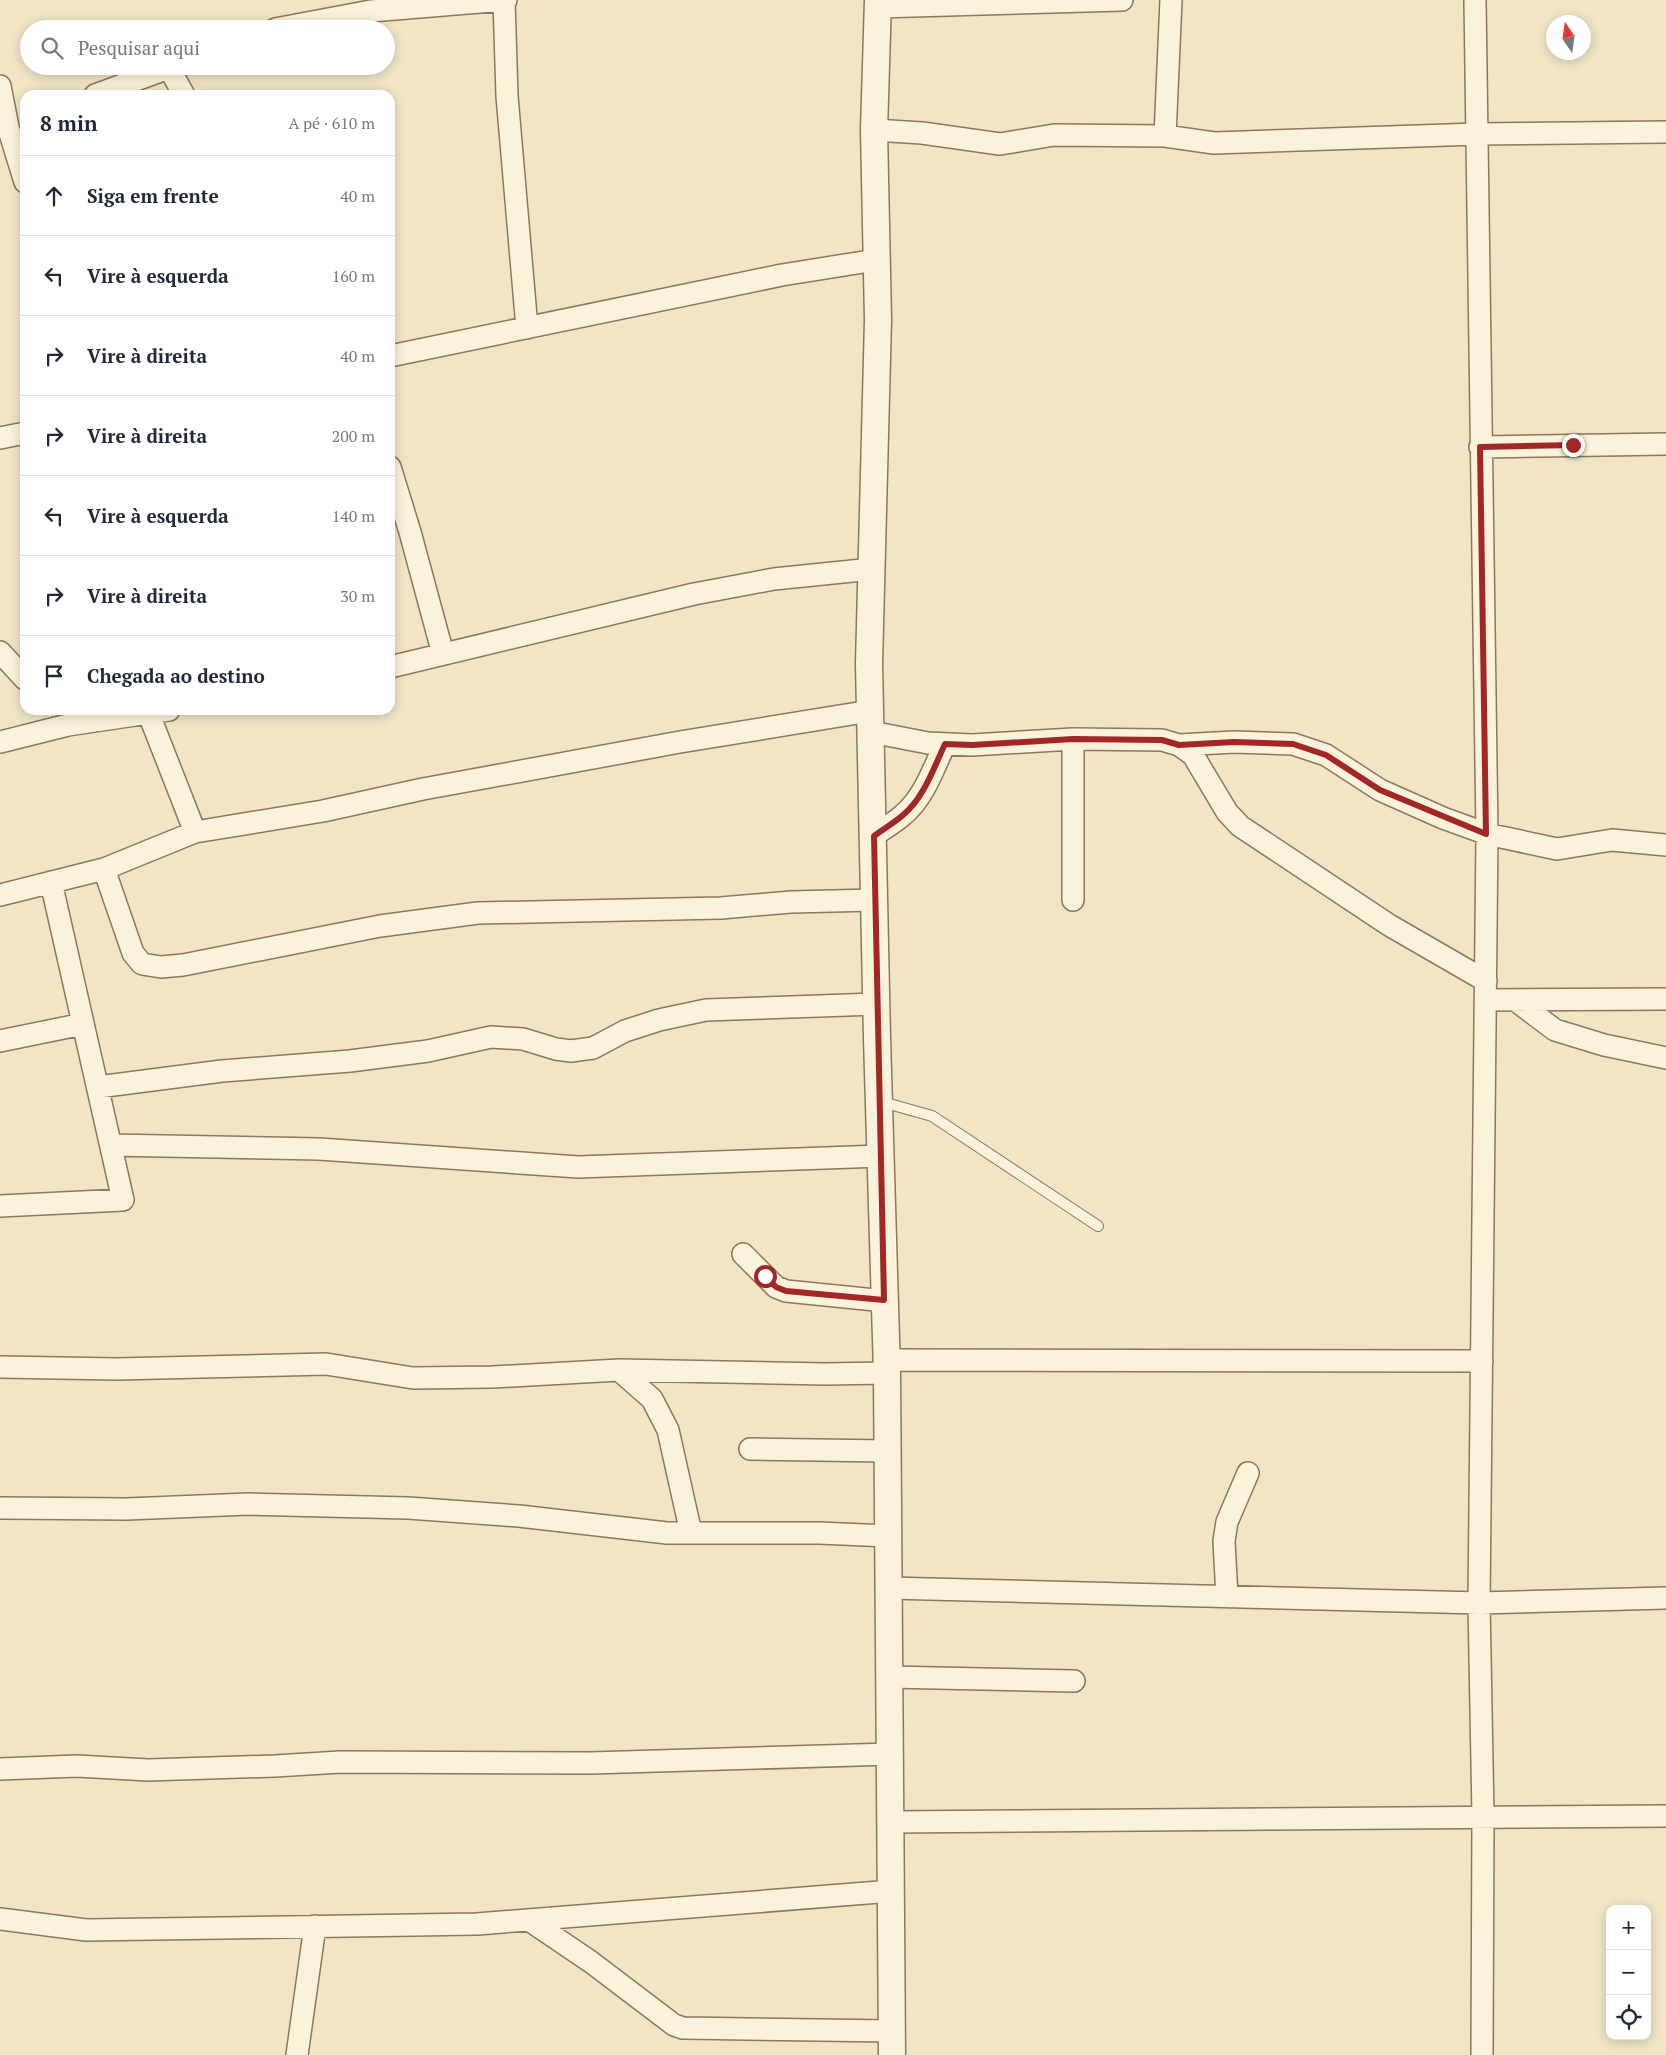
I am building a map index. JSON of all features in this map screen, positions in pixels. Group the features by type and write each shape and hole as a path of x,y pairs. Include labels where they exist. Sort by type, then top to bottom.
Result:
{"street":[{"path":"323,20 371,11 505,0 507,96 527,328"},
{"path":"529,1920 591,1962 674,2025 683,2028 892,2043 888,1450 878,1101 869,664 878,320 874,130 878,3 1122,0"},
{"path":"1165,136 1171,0"},
{"path":"1476,0 1486,834 1479,1603 1483,1816 1482,2055"},
{"path":"109,90 150,75"},
{"path":"175,75 182,90"},
{"path":"0,86 20,162"},
{"path":"874,130 922,133 1000,144 1054,135 1165,136 1214,143 1477,134 1666,132"},
{"path":"395,355 782,275 876,260"},
{"path":"0,438 20,433"},
{"path":"1480,447 1666,444"},
{"path":"395,483 443,654"},
{"path":"395,666 488,645 694,594 774,578 872,568"},
{"path":"0,652 20,674"},
{"path":"0,742 61,718 103,715"},
{"path":"159,715 195,832"},
{"path":"0,895 104,869 195,832 323,811 507,773 871,722 928,743 972,745 1073,739 1162,740 1179,745 1193,755 1227,812 1240,826 1486,991 1515,1000 1666,999"},
{"path":"1073,739 1074,900"},
{"path":"1179,745 1234,742 1293,744 1308,748 1326,755 1380,790 1486,834 1557,848 1612,840 1666,845"},
{"path":"874,836 903,815 911,806 923,789 945,744"},
{"path":"104,869 133,953 142,964 161,967 183,965 380,926 478,913 721,908 790,902 874,900"},
{"path":"0,1206 123,1200 51,882"},
{"path":"1515,1000 1556,1030 1604,1044 1666,1058"},
{"path":"98,1087 222,1071 359,1060 428,1051 491,1037 523,1039 571,1051 593,1048 625,1031 659,1020 706,1010 876,1004"},
{"path":"0,1041 84,1024"},
{"path":"111,1145 319,1149 578,1167 880,1156"},
{"path":"744,1254 776,1287 786,1291 884,1300"},
{"path":"0,1367 117,1369 326,1364 413,1378 493,1377 619,1370 825,1374 886,1366 1482,1361"},
{"path":"619,1370 652,1400 668,1430 691,1533"},
{"path":"750,1449 888,1450"},
{"path":"1227,1597 1224,1541 1227,1522 1248,1473"},
{"path":"0,1508 127,1509 248,1504 408,1508 539,1518 667,1533 819,1533 888,1536"},
{"path":"889,1588 1479,1603 1666,1598"},
{"path":"890,1677 1074,1681"},
{"path":"0,1769 76,1766 148,1770 340,1762 591,1763 891,1754"},
{"path":"892,1822 1666,1816"},
{"path":"0,1919 86,1930 476,1924 892,1891"},
{"path":"297,2055 315,1926"}],"lane":[{"path":"878,1101 932,1116 1098,1226"}],"route":[{"path":"765,1276 776,1287 786,1291 884,1300 884,1241 878,1101 874,836 903,815 911,806 923,789 945,744 972,745 1073,739 1162,740 1179,745 1234,742 1293,744 1326,755 1380,790 1414,806 1486,834 1480,447 1573,445"}]}
